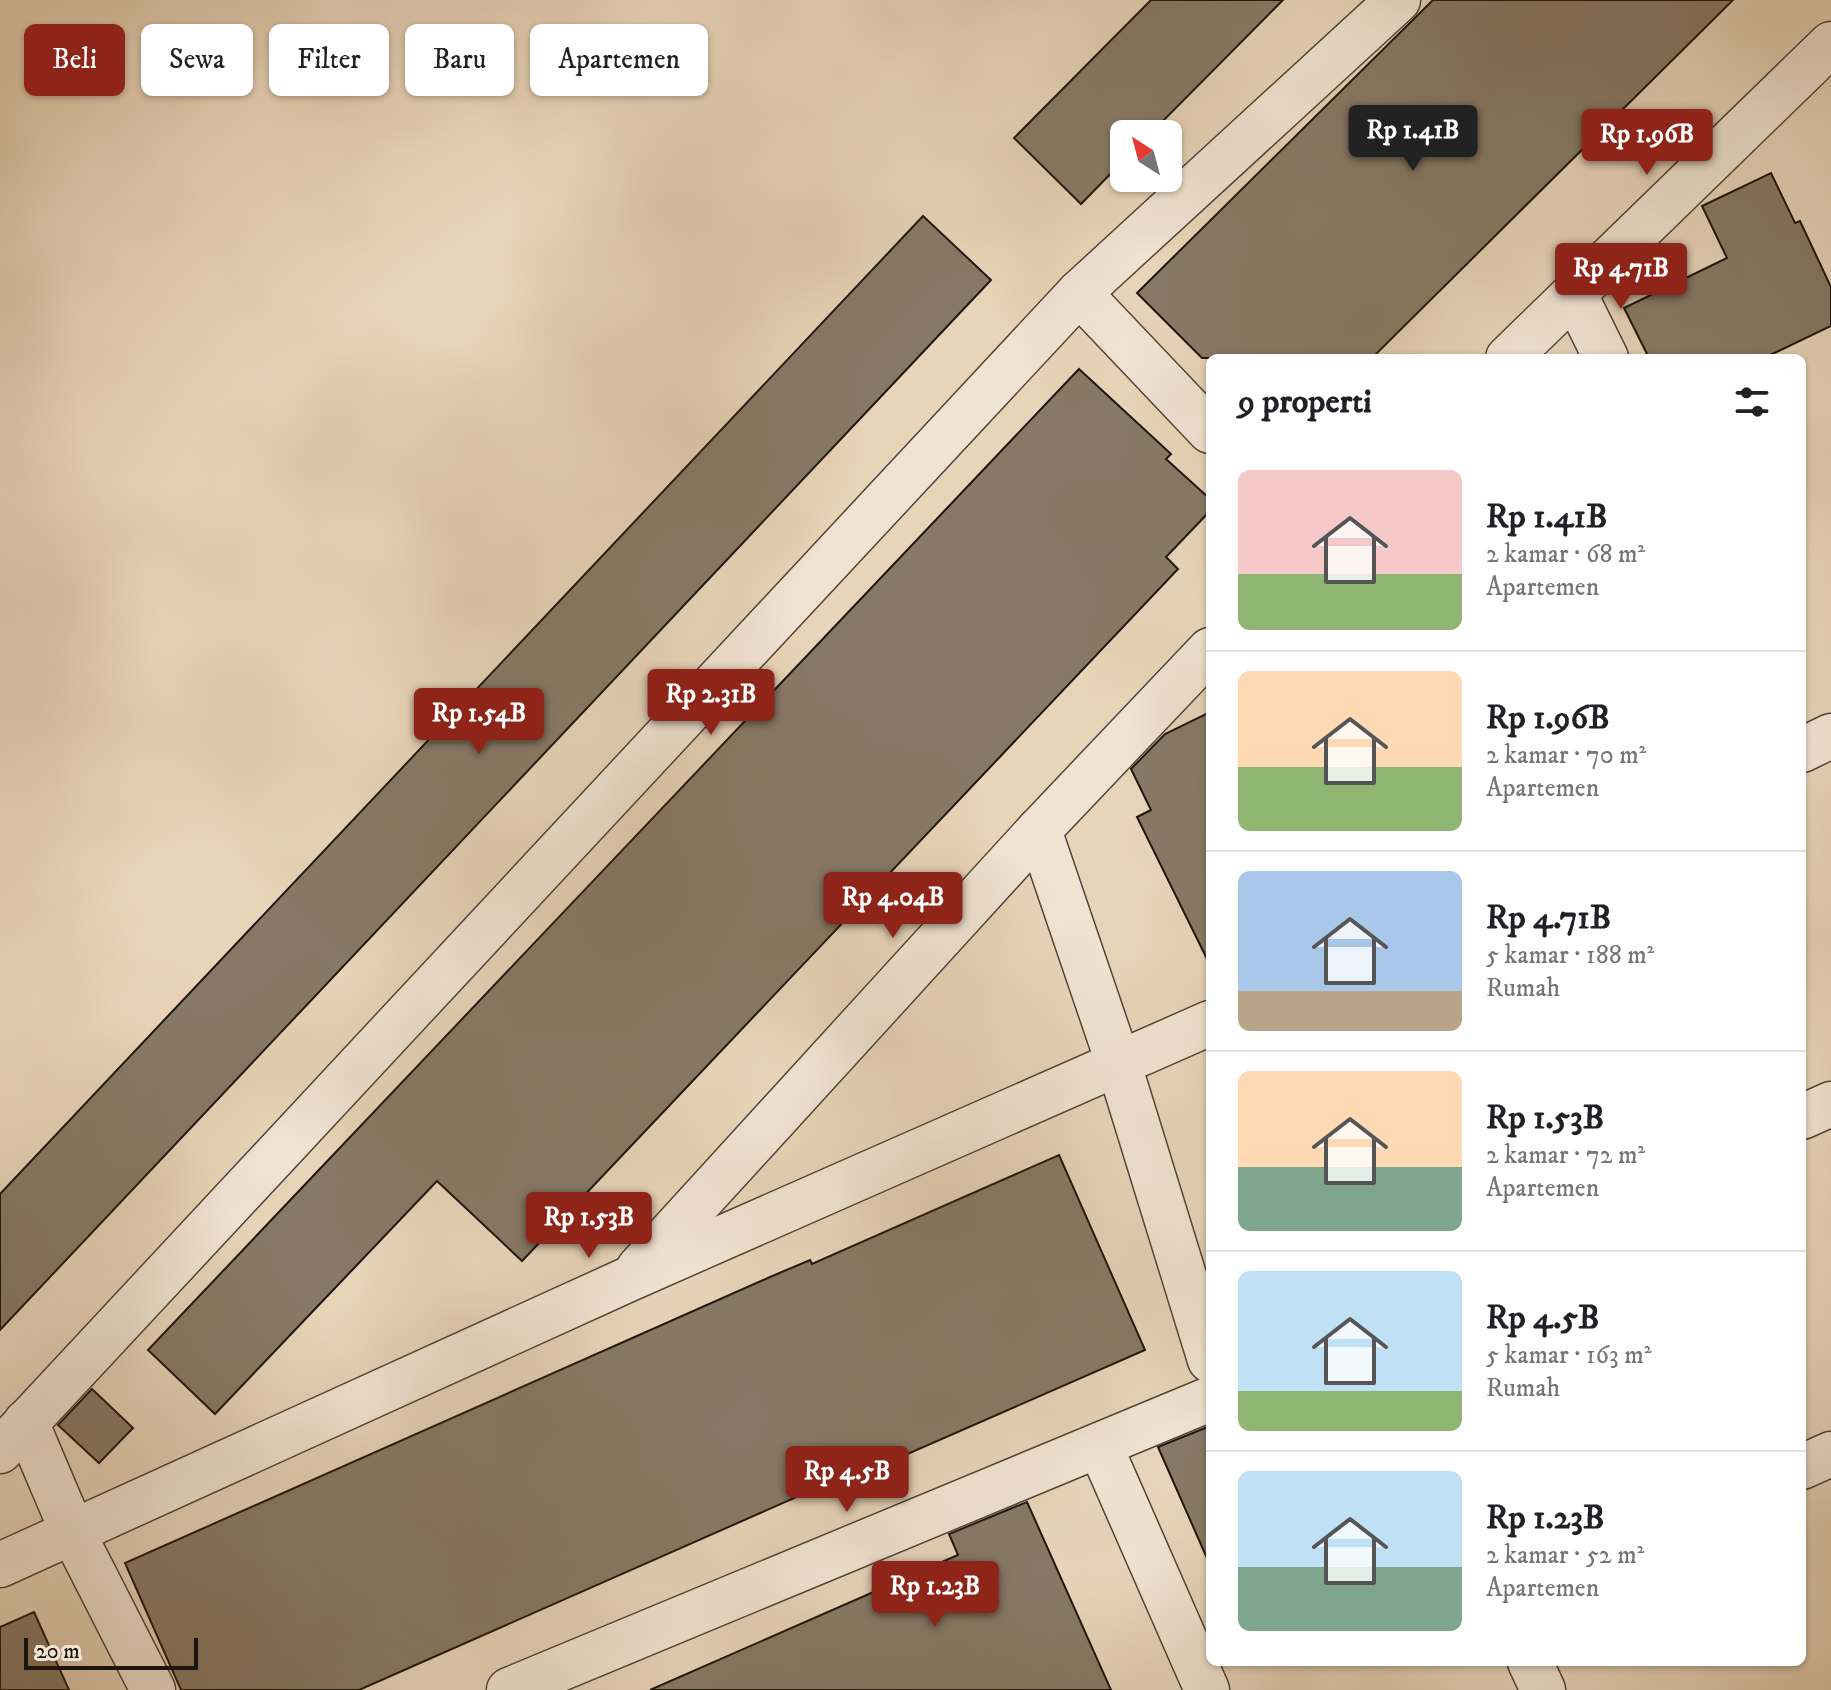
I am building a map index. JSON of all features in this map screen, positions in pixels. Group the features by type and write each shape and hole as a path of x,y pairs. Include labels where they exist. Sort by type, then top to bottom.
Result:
{"street":[{"path":"153,1690 73,1533 13,1437 1079,293 1398,0"},
{"path":"1512,354 1828,57"},
{"path":"1079,293 1206,427"},
{"path":"1575,295 1604,354"},
{"path":"629,1279 1039,830 1206,654"},
{"path":"1806,748 1831,736"},
{"path":"1039,830 1119,1065 1206,1347"},
{"path":"0,1565 629,1279 1206,1025"},
{"path":"1806,1115 1831,1104"},
{"path":"509,1690 1206,1401"},
{"path":"1100,1446 1207,1690"},
{"path":"1806,1465 1831,1454"},
{"path":"1532,1666 1543,1690"}],"building":[{"path":"1151,0 1283,0 1164,120 1110,120 1110,174 1081,204 1014,138"},
{"path":"1433,0 1733,0 1376,354 1206,354 1206,358 1202,358 1137,293"},
{"path":"1771,173 1795,223 1800,221 1831,287 1831,326 1772,354 1647,354 1624,308 1727,258 1702,206"},
{"path":"923,216 991,280 0,1330 0,1194"},
{"path":"1079,369 1171,454 1166,459 1206,495 1206,515 1166,557 1178,569 522,1261 437,1181 215,1414 148,1350"},
{"path":"1206,714 1206,957 1137,817 1151,810 1131,769 1165,734"},
{"path":"1059,1155 1145,1350 862,1474 860,1469 359,1690 181,1690 125,1563 770,1277 810,1260 812,1264"},
{"path":"92,1389 133,1428 99,1463 58,1425"},
{"path":"1206,1428 1206,1556 1158,1447"},
{"path":"1027,1502 1111,1690 650,1690 958,1555 949,1534"},
{"path":"34,1612 69,1690 0,1690 0,1627"}]}
